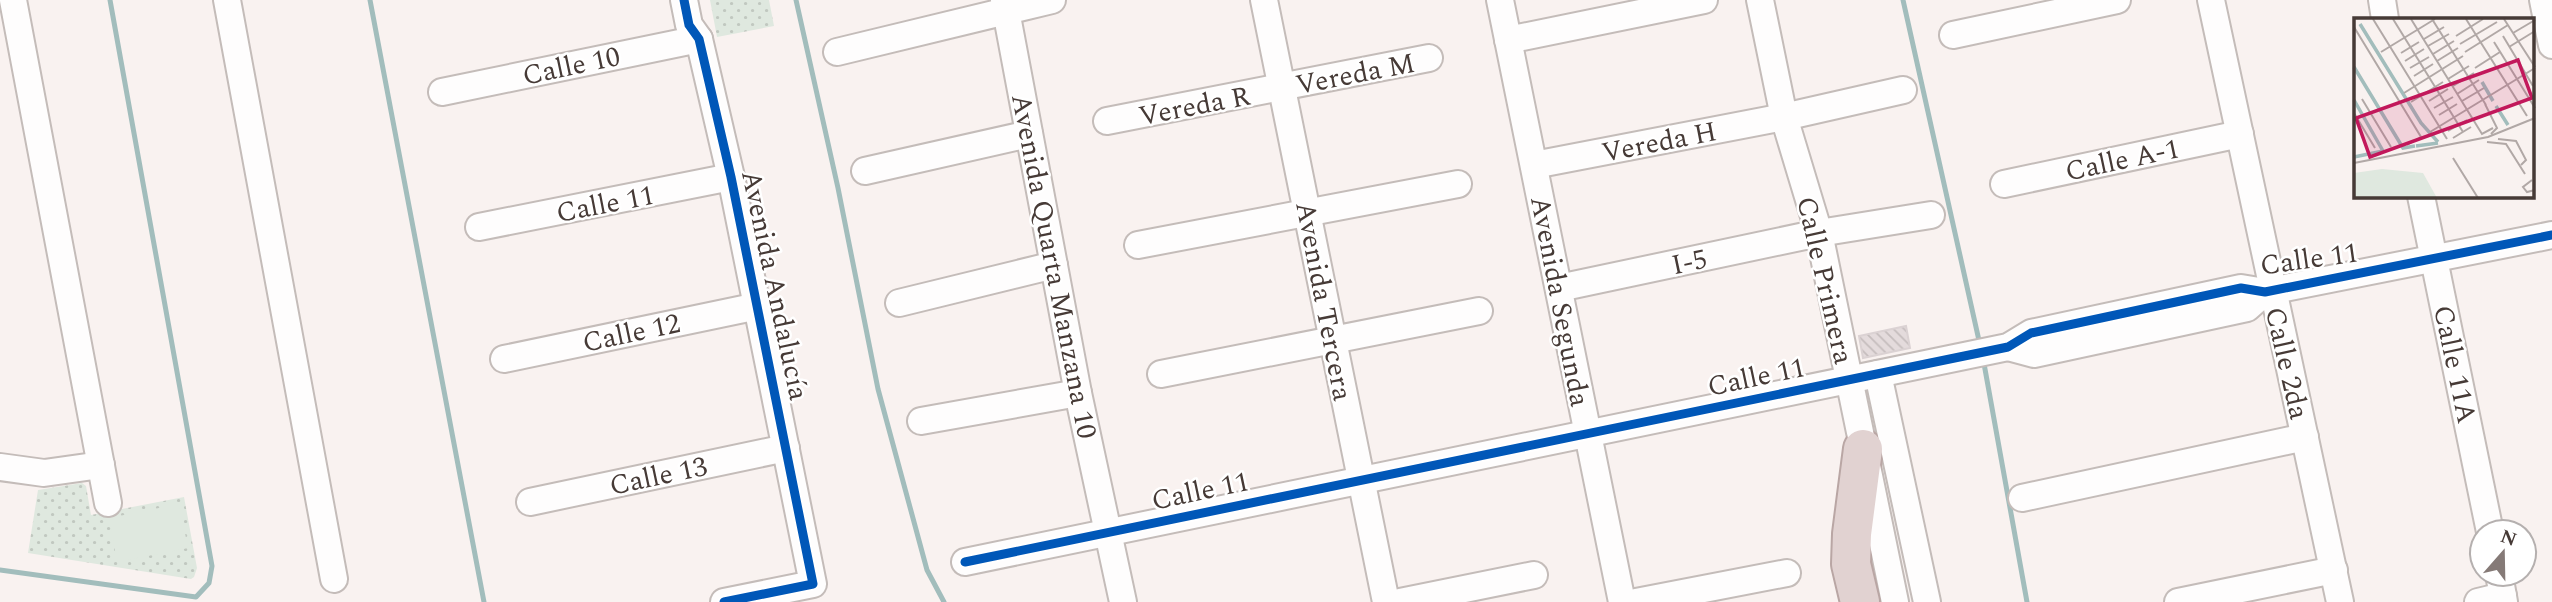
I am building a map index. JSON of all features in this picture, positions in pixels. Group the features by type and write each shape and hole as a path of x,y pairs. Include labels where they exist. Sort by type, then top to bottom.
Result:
{"highway":[{"path":"1860,602 1851,564 1852,534 1863,449"}],"street":[{"path":"13,0 10,40 108,503"},
{"path":"227,0 334,579"},
{"name":"Avenida Andalucía","path":"684,0 689,25 699,38 731,177 813,584 724,602"},
{"name":"Avenida Andalucía","path":"699,0 703,23 699,38"},
{"path":"837,52 1005,5 1052,0"},
{"name":"Avenida Tercera","path":"1264,0 1386,602"},
{"name":"Avenida Segunda","path":"1500,0 1622,602"},
{"path":"1508,40 1704,0"},
{"name":"Calle Primera","path":"1760,0 1784,117 1819,233 1895,602"},
{"path":"1953,34 2117,0"},
{"name":"Calle 2da","path":"2211,0 2240,134 2268,292 2305,437 2340,602"},
{"path":"2382,0 2385,18"},
{"path":"2543,0 2552,46"},
{"name":"Avenida Quarta Manzana 10","path":"1005,5 1078,393 1122,602"},
{"name":"Calle 10","path":"442,92 699,38"},
{"name":"Vereda M","path":"1281,88 1429,58"},
{"name":"Vereda R","path":"1107,121 1281,88"},
{"name":"Vereda H","path":"1534,165 1784,117 1903,90"},
{"path":"865,171 1030,134"},
{"name":"Calle A-1","path":"2004,184 2240,134"},
{"name":"Calle 11","path":"479,227 731,177"},
{"path":"1138,245 1458,184"},
{"name":"Calle 11A","path":"2421,198 2487,518"},
{"name":"I-5","path":"1559,288 1819,233 1931,215"},
{"name":"Calle 11","path":"965,562 1990,351 2031,333 2132,322 2241,288 2268,292 2552,234"},
{"path":"899,303 1054,265"},
{"name":"Calle 12","path":"504,359 758,306"},
{"path":"1161,374 1479,311"},
{"name":"Calle Primera","path":"1878,374 1927,602"},
{"path":"922,421 1078,393"},
{"path":"2022,498 2305,437"},
{"name":"Calle 13","path":"530,502 786,448"},
{"path":"0,467 44,473 101,465"},
{"path":"2178,602 2334,570"},
{"path":"1636,602 1787,573"},
{"path":"1399,602 1534,575"}],"shaded area":[{"path":"710,0 769,0 774,26 717,37"},
{"path":"82,483 86,486 91,515 184,497 197,568 194,577 191,579 28,553 38,490"},
{"path":"179,504 188,548 117,562 109,518"}],"building":[{"path":"1906,326 1910,348 1863,358 1859,336"}],"waterway":[{"path":"0,570 196,597 209,583 212,566 110,0"},
{"path":"370,0 484,602"},
{"path":"796,0 838,188 878,389 927,570 944,602"},
{"path":"1903,0 1980,345"},
{"path":"1983,358 2027,602"}],"cycle path":[{"path":"684,0 689,25 699,39 731,177 813,584 724,602"},
{"path":"965,562 2008,347 2031,333 2241,288 2265,292 2552,235"}]}
